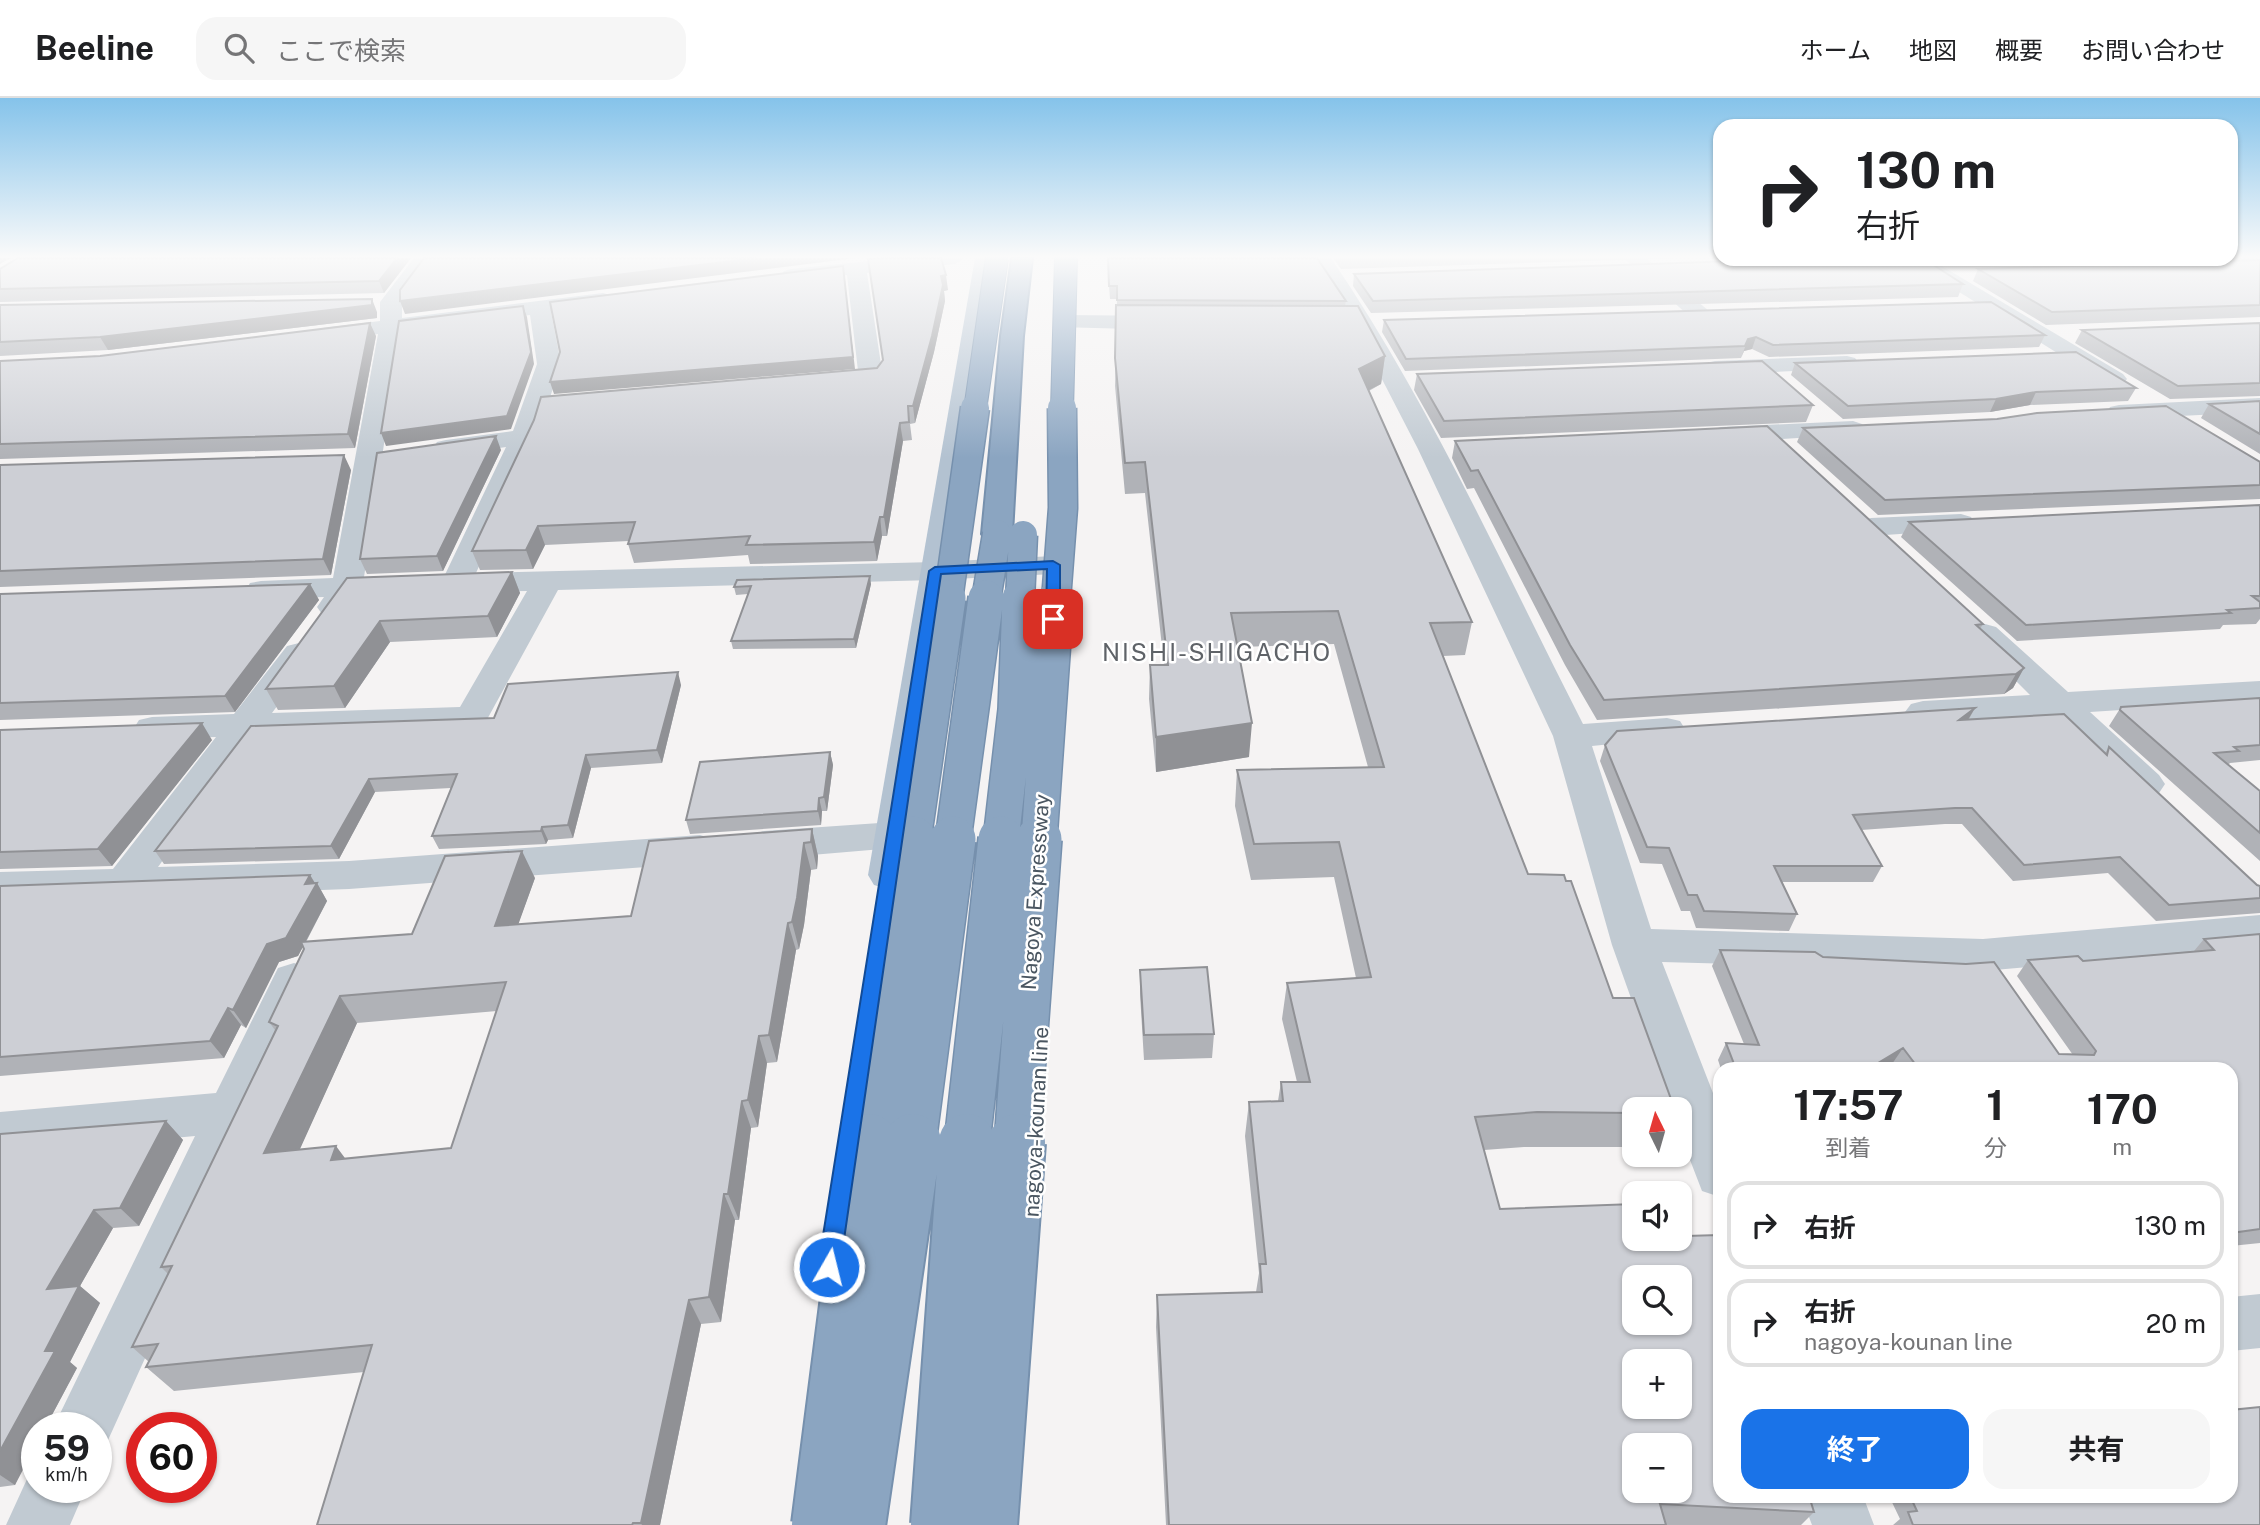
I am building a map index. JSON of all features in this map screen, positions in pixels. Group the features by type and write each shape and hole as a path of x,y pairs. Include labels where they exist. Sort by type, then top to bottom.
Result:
{"highway":[{"path":"820,1525 864,1178 988,325"},
{"path":"857,1525 912,1150 979,643 997,534 1013,325"},
{"path":"1050,325 1051,332"},
{"name":"Nagoya Expressway","path":"989,1525 1063,508 1063,325"},
{"path":"939,1525 964,1166 1016,710 1025,509"}],"main road":[{"path":"794,1525 801,1456 894,835 974,325"},
{"name":"nagoya-kounan line","path":"1013,1525 1051,863 1051,332 1053,325"}],"street":[{"path":"297,338 339,325"},
{"path":"126,881 247,724 347,587 381,456 382,325"},
{"path":"434,584 524,438 549,364 541,325"},
{"path":"803,383 871,377 864,325"},
{"path":"1051,332 1164,325"},
{"path":"1364,325 1408,380 1445,448 1571,736 1634,945 1713,1156"},
{"path":"1711,325 1783,385"},
{"path":"2014,325 2038,346 2079,344 2196,429"},
{"path":"1694,369 1871,363"},
{"path":"533,406 560,404"},
{"path":"2097,413 2260,405"},
{"path":"1815,412 1836,430"},
{"path":"1700,436 1875,428"},
{"path":"1768,433 1798,461"},
{"path":"381,456 524,438"},
{"path":"1900,555 1860,517 1982,522"},
{"path":"236,591 935,571 1053,565"},
{"path":"124,729 472,717 547,582"},
{"path":"1959,610 2169,805"},
{"path":"1891,714 2260,691"},
{"path":"1571,736 1696,727"},
{"path":"0,887 349,875 894,835"},
{"path":"1634,945 1983,955 2260,931"},
{"path":"91,1412 297,975"},
{"path":"0,1133 233,1112"},
{"path":"2238,1323 2260,1321"},
{"path":"37,1525 48,1503"},
{"path":"1835,1503 1843,1525"}],"building":[{"path":"0,325 205,325 100,337 0,342"},
{"path":"370,325 348,434 0,444 0,361 100,356"},
{"path":"398,325 526,325 531,352 507,416 381,433"},
{"path":"555,325 849,325 853,357 550,382 560,352"},
{"path":"878,325 934,325 913,406 908,406 909,422 900,423 884,517 880,517 874,542 746,545 750,536 628,544 635,522 538,526 526,550 472,551 534,420 541,397 877,368 883,360"},
{"path":"1116,325 1368,325 1385,356 1359,369 1472,622 1430,623 1528,874 1564,875 1566,881 1571,881 1613,998 1634,998 1670,1097 1622,1097 1622,1113 1537,1112 1475,1117 1500,1209 1622,1204 1622,1251 1692,1251 1692,1236 1713,1235 1713,1503 1811,1503 1814,1512 1660,1504 1666,1525 1169,1525 1157,1295 1262,1292 1260,1264 1266,1264 1249,1102 1283,1101 1281,1082 1310,1082 1287,983 1371,977 1339,842 1254,844 1237,770 1384,767 1338,611 1231,613 1252,723 1156,737 1150,665 1168,665 1145,462 1125,463 1115,358"},
{"path":"1387,325 2028,325 2045,335 1773,345 1756,337 1748,339 1745,346 1406,359"},
{"path":"2260,325 2260,383 2178,386 2082,330"},
{"path":"2076,352 2136,388 2036,392 1996,399 1848,406 1795,363"},
{"path":"1762,361 1813,405 1444,421 1417,374"},
{"path":"2260,401 2260,434 2209,404"},
{"path":"2166,406 2260,462 2260,485 1885,500 1803,428 1997,419 2037,413"},
{"path":"1767,426 1983,624 1976,625 2024,668 2016,674 1604,700 1570,645 1478,470 1471,471 1455,441"},
{"path":"496,436 437,556 360,559 377,453"},
{"path":"344,455 323,559 0,571 0,465"},
{"path":"2260,505 2260,596 2252,596 2260,602 2260,608 2227,610 2231,613 2026,625 1909,522"},
{"path":"512,572 488,616 380,621 334,686 266,689 347,578"},
{"path":"870,576 854,639 731,641 751,586 734,587 737,580"},
{"path":"310,584 225,696 0,703 0,594"},
{"path":"678,672 657,750 586,755 568,825 542,827 541,831 432,836 457,774 369,779 331,846 155,851 251,726 494,718 508,684"},
{"path":"2260,698 2260,745 2234,747 2239,751 2214,753 2260,791 2260,833 2120,710 2121,707"},
{"path":"1975,708 1959,720 2064,714 2107,755 2109,747 2260,886 2260,898 2169,905 2120,857 2024,865 1972,808 1955,808 1853,815 1882,866 1774,866 1797,914 1704,911 1697,895 1688,895 1669,848 1647,847 1605,745 1617,731"},
{"path":"202,723 98,849 0,852 0,730"},
{"path":"830,752 824,797 819,798 818,811 686,820 700,762"},
{"path":"812,829 811,842 804,843 797,898 792,922 788,923 769,1035 759,1036 748,1100 742,1101 728,1194 724,1194 709,1297 689,1300 641,1523 317,1525 372,1345 146,1367 158,1344 132,1347 172,1266 161,1267 278,1026 269,1022 304,949 301,942 412,934 445,856 522,851 495,926 631,916 649,841","holes":["506,982 451,1148 331,1160 336,1146 264,1153 340,996"]},
{"path":"310,875 305,884 317,883 286,938 267,944 233,1010 228,1008 210,1041 0,1057 0,886"},
{"path":"2260,934 2260,1229 2238,1232 2238,1062 1914,1062 1903,1048 1880,1062 1733,1062 1726,1043 1759,1045 1720,950 1815,952 1823,957 1966,964 1994,962 2059,1054 2094,1055 2096,1051 2028,960 2078,956 2083,961 2214,950 2204,939"},
{"path":"1207,967 1214,1034 1144,1035 1140,970"},
{"path":"166,1121 120,1208 94,1210 47,1289 79,1286 45,1351 55,1351 0,1451 0,1134"},
{"path":"2260,1407 2260,1525 1913,1525 1908,1512 1917,1511 1913,1503 2238,1503 2238,1409"}],"district":[{"name":"NISHI-SHIGACHO","path":"1217,652"}],"route":[{"path":"829,1267 935,571 1053,565 1053,619"}]}
